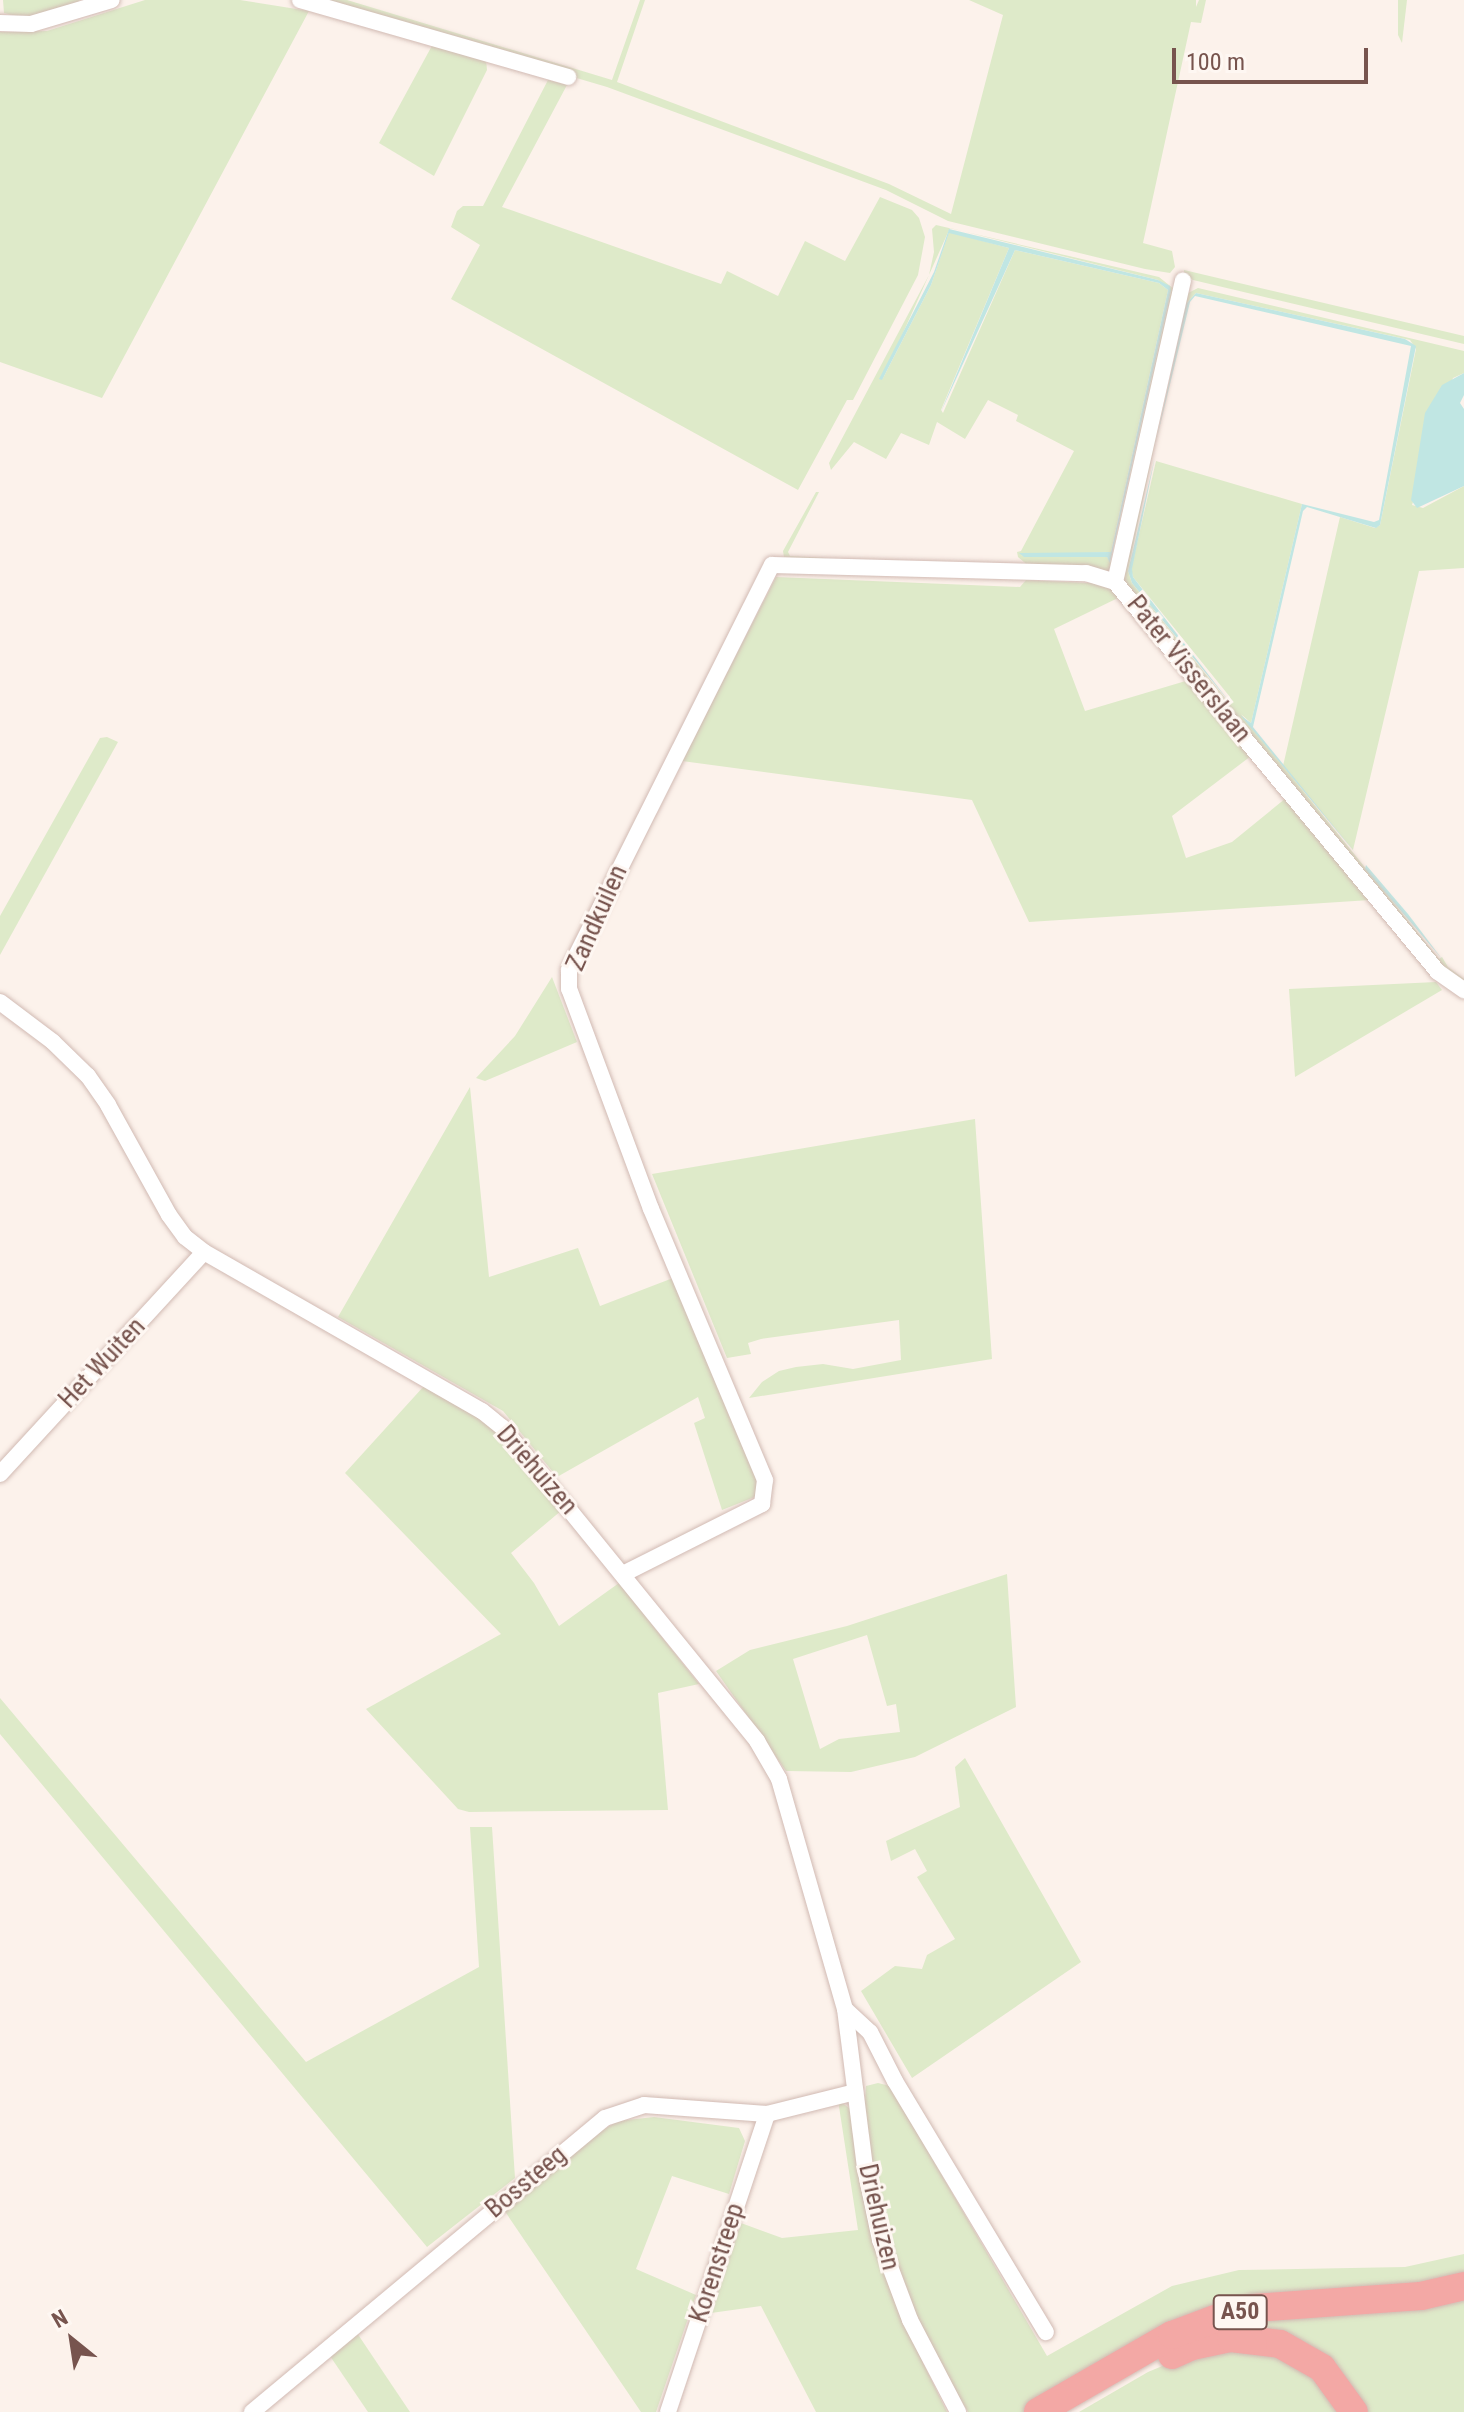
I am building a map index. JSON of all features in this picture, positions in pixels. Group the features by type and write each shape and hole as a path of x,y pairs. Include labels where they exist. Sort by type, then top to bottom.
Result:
{"highway":[{"name":"A50","path":"1038,2412 1172,2335 1223,2316 1254,2308 1421,2296 1464,2286"},
{"name":"A50","path":"1070,2412 1176,2353 1231,2338 1280,2344 1309,2359 1332,2378 1354,2412"}],"street":[{"path":"0,23 31,24 112,0"},
{"path":"300,0 568,77"},
{"name":"Pater Visserslaan","path":"1183,281 1115,582 1438,972 1464,990"},
{"name":"Zandkuilen","path":"623,1574 635,1565 762,1504 765,1480 651,1209 569,989 569,970 574,955 772,565 1086,573 1115,582"},
{"name":"Driehuizen","path":"0,1002 53,1042 88,1076 185,1237 204,1252 482,1411 517,1442 757,1741 779,1779 845,2009 865,2168 880,2240 910,2320 958,2412"},
{"name":"Het Wuiten","path":"0,1474 204,1252"},
{"name":"Driehuizen","path":"845,2009 870,2032 895,2081 1046,2332"},
{"name":"Bossteeg","path":"252,2412 605,2118 644,2105 767,2114 855,2092"},
{"name":"Korenstreep","path":"668,2412 767,2114"}],"green space":[{"path":"3,0 79,0 80,3 49,17 0,19 0,14 4,17 16,16 4,13"},
{"path":"145,0 240,0 309,11 102,398 0,362 0,32 47,31"},
{"path":"312,0 347,0 612,80 640,0 645,0 617,82 889,184 951,214 1003,15 969,0 1196,0 1196,7 1199,0 1206,0 1201,23 1191,22 1143,243 1172,251 1175,267 1170,273 1145,269 948,221 886,190 607,87"},
{"path":"1398,0 1407,0 1402,43 1398,35"},
{"path":"434,42 486,60 487,70 434,176 379,143"},
{"path":"548,80 567,85 502,207 721,284 727,271 778,296 805,241 845,261 880,197 912,210 919,218 925,237 918,275 853,400 847,400 798,490 451,299 480,245 451,227 457,211 463,206 483,206"},
{"path":"936,225 950,228 929,275 934,252 932,229"},
{"path":"949,232 1009,248 941,410 943,413 1015,250 1159,283 1168,290 1111,552 1020,556 1107,557 1111,563 1171,291 1158,280 966,232 1159,277 1174,289 1114,569 1105,572 1031,568 1018,557 1017,552 1021,551 1074,451 1016,421 1018,415 988,400 965,439 937,422 929,445 901,433 886,459 854,442 831,470 829,463 929,275 882,380 931,285"},
{"path":"1184,270 1464,336 1464,344 1193,280 1184,275"},
{"path":"1198,288 1464,351 1464,373 1453,378 1412,505 1423,508 1464,486 1464,568 1419,571 1353,850 1284,767 1439,959 1442,957 1448,967 1464,979 1464,986 1449,977 1123,583 1186,294","holes":["1196,293 1410,340 1416,349 1380,525 1375,528 1340,517 1283,766 1241,714 1251,723 1302,504 1156,461 1131,569 1133,577 1230,697 1229,703 1132,583 1128,571 1178,333 1186,304"]},
{"path":"816,492 819,492 788,552 790,556 826,558 824,562 784,557 783,551"},
{"path":"776,577 1020,587 1026,580 1109,584 1120,597 1054,629 1085,711 1189,680 1251,756 1172,816 1186,858 1232,842 1286,798 1370,900 1029,922 972,800 682,761"},
{"path":"107,737 118,742 0,955 0,916 100,738"},
{"path":"552,977 577,1042 485,1081 476,1078 515,1036"},
{"path":"1436,982 1442,990 1295,1077 1289,989"},
{"path":"470,1087 489,1277 578,1248 600,1306 673,1278 761,1485 757,1496 722,1510 694,1423 705,1418 698,1397 557,1477 503,1411 338,1317"},
{"path":"975,1119 992,1359 749,1398 762,1382 779,1371 823,1364 853,1369 901,1360 899,1320 761,1339 748,1343 751,1354 727,1358 652,1174"},
{"path":"424,1386 489,1422 562,1510 511,1553 534,1583 559,1626 619,1583 699,1684 658,1693 668,1810 469,1812 458,1809 366,1709 501,1634 345,1473"},
{"path":"1007,1574 1016,1707 915,1757 851,1772 786,1771 716,1671 750,1650 847,1626","holes":["867,1635 887,1706 896,1704 900,1732 839,1739 820,1749 793,1659"]},
{"path":"0,1698 306,2062 479,1967 470,1827 492,1827 515,2178 427,2247 0,1734"},
{"path":"965,1758 1081,1962 912,2078 861,1991 895,1966 922,1969 927,1955 955,1939 917,1877 927,1871 915,1849 891,1861 886,1841 960,1807 955,1767"},
{"path":"878,2083 890,2086 1047,2356 1172,2286 1239,2270 1405,2267 1464,2254 1464,2279 1290,2300 1025,2412 968,2412 912,2318 880,2221 864,2116 866,2086"},
{"path":"838,2100 852,2110 881,2260 898,2311 947,2412 816,2412 761,2306 711,2313 741,2223 782,2238 858,2230"},
{"path":"654,2117 739,2128 745,2141 729,2194 672,2176 636,2269 696,2295 656,2412 641,2412 504,2210 588,2139 618,2121"},
{"path":"1464,2290 1464,2412 1360,2412 1351,2394 1217,2323"},
{"path":"357,2333 410,2412 368,2412 330,2356"},
{"path":"1203,2349 1286,2351 1347,2412 1079,2412 1148,2372"}],"water":[{"path":"949,229 1158,280 1170,286 1110,563 1107,557 1024,557 1019,553 1111,552 1168,290 1159,283 1015,250 940,414 1009,248 949,233 931,285 882,380 879,379 934,272"},
{"path":"1196,293 1405,339 1416,346 1380,525 1376,528 1307,507 1303,511 1253,727 1357,855 1240,715 1251,723 1302,504 1374,522 1379,520 1411,346 1195,296 1190,302 1155,446 1186,304"},
{"path":"1464,373 1464,395 1460,403 1464,409 1464,486 1417,508 1411,500 1425,413 1442,385"},
{"path":"1155,457 1132,569 1133,577 1231,704 1132,583 1128,571"},
{"path":"1366,865 1408,914 1442,959 1365,869"}]}
